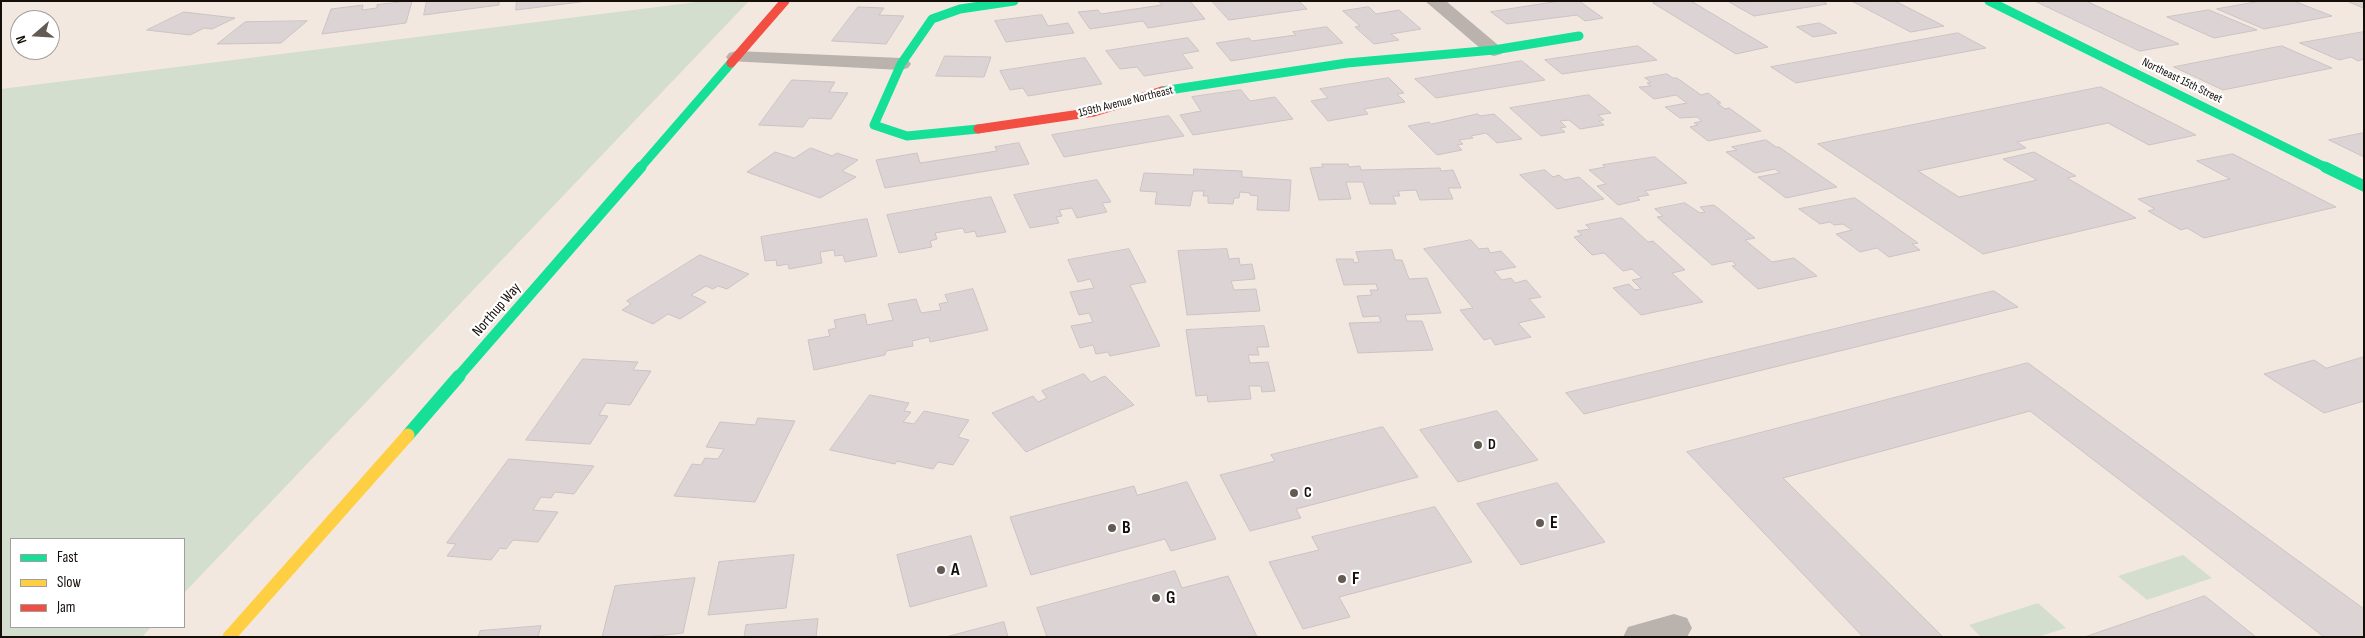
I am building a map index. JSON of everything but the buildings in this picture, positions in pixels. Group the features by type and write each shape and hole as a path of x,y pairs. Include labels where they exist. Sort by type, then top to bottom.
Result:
{"street":[{"name":"Northup Way","path":"230,637 364,487 785,1"},
{"path":"736,57 901,64 932,19 944,13 960,9 1014,1"},
{"path":"1434,1 1494,50"},
{"name":"Northeast 15th Street","path":"1989,1 2364,186"},
{"name":"159th Avenue Northeast","path":"901,64 874,125 907,136 1007,126 1094,112 1167,90 1338,65 1494,50 1579,36"}],"green space":[{"path":"705,1 749,1 185,592 185,538 10,538 10,628 150,628 142,637 1,637 1,89"},
{"path":"2183,555 2212,578 2147,600 2118,576"},
{"path":"2038,603 2066,628 2038,637 1981,637 1969,625"}],"traffic: fast":[{"path":"978,129 907,136 874,125 901,64 932,19 960,9 1014,1"},
{"path":"1989,1 2364,186"},
{"path":"1162,91 1347,63 1494,50 1579,36"},
{"path":"408,435 731,63"}],"traffic: slow":[{"path":"229,637 408,435"}],"traffic: jam":[{"path":"731,63 785,1"},
{"path":"978,129 1094,112 1162,91"}],"place":[{"name":"D","path":"1478,445"},
{"name":"C","path":"1294,493"},
{"name":"E","path":"1540,523"},
{"name":"B","path":"1112,528"},
{"name":"A","path":"941,570"},
{"name":"F","path":"1342,579"},
{"name":"G","path":"1156,598"}]}
